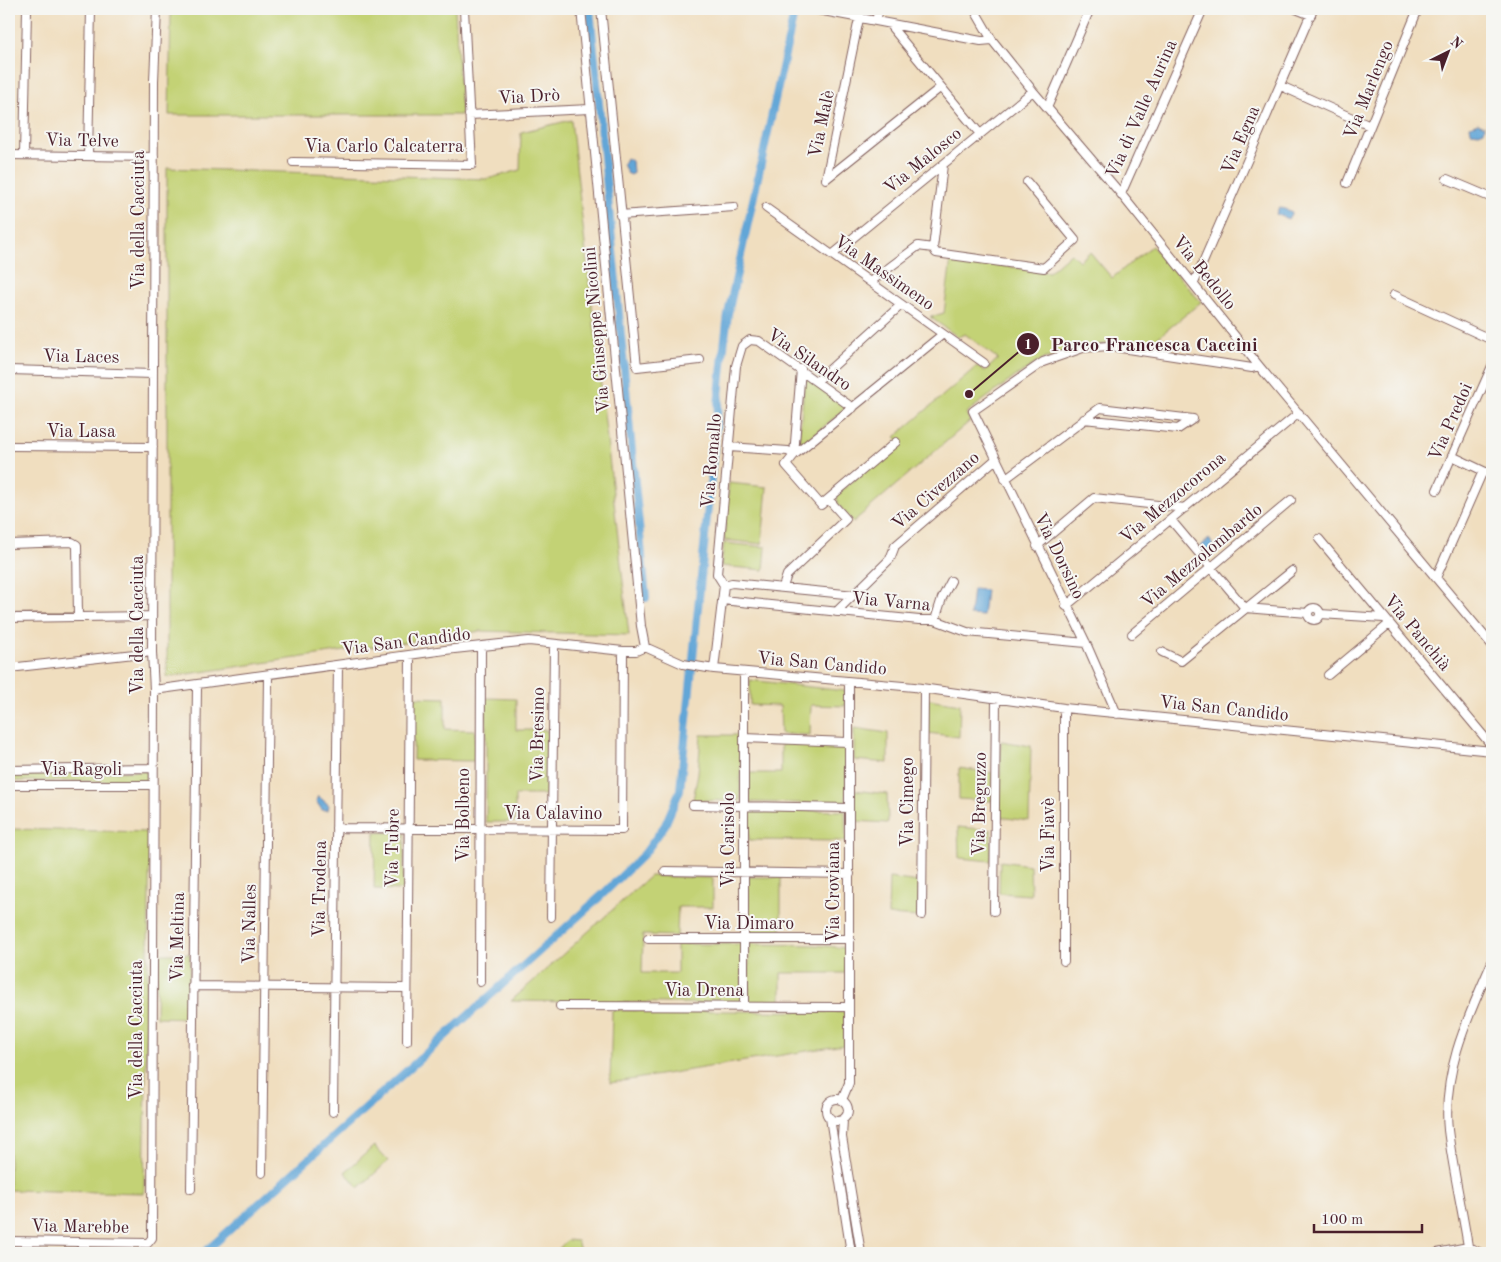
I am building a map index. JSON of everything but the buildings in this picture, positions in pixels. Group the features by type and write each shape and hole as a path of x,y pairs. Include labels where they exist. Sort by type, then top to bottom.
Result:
{"street":[{"path":"24,155 26,9"},
{"path":"88,156 91,9"},
{"name":"Via della Cacciuta","path":"151,1241 154,157 157,9"},
{"name":"Via Carlo Calcaterra","path":"293,162 472,165 464,9"},
{"name":"Via Giuseppe Nicolini","path":"580,9 640,626 645,647"},
{"path":"601,9 620,215 637,367 700,360"},
{"path":"813,9 981,41 992,40"},
{"path":"859,18 861,9"},
{"path":"876,21 879,9"},
{"name":"Via Bedollo","path":"974,9 992,40 1032,91 1121,194 1259,366 1492,645"},
{"path":"1046,108 1090,9"},
{"name":"Via di Valle Aurina","path":"1121,194 1203,9"},
{"path":"1296,9 1312,12"},
{"name":"Via Marlengo","path":"1347,184 1418,9"},
{"name":"Via Egna","path":"1194,283 1312,12"},
{"name":"Via Malè","path":"859,18 826,179 941,87"},
{"path":"889,24 980,134"},
{"path":"1280,86 1370,126"},
{"name":"Via Malosco","path":"832,255 1032,91"},
{"name":"Via Drò","path":"470,115 590,109"},
{"name":"Via Telve","path":"9,155 154,157"},
{"path":"943,165 933,248 936,253 1044,268 1075,240 1027,182"},
{"path":"1447,179 1492,198"},
{"path":"620,215 734,207"},
{"name":"Via Massimeno","path":"766,208 984,363"},
{"path":"870,282 918,246 933,248"},
{"path":"1394,295 1492,340"},
{"path":"817,381 901,305"},
{"path":"896,442 829,500 820,505 786,465 794,455 943,334"},
{"name":"Via Silandro","path":"747,341 758,342 817,381 853,408"},
{"name":"Via Romallo","path":"724,585 717,574 736,366 739,351 747,341"},
{"name":"Via Dorsino","path":"1117,714 1086,643 1066,606 973,411 1043,362 1083,348 1108,346 1252,368 1259,366"},
{"name":"Via Predoi","path":"1438,490 1492,366"},
{"name":"Via Laces","path":"9,370 153,374"},
{"path":"794,455 800,370"},
{"path":"1006,479 1084,419 1100,408 1193,419 1178,429 1084,419"},
{"name":"Via Mezzocorona","path":"1066,606 1299,413"},
{"name":"Via Lasa","path":"9,446 153,447"},
{"path":"729,447 788,451 794,455"},
{"path":"1452,456 1492,475"},
{"name":"Via Civezzano","path":"836,612 890,559 895,546 996,459"},
{"path":"1436,578 1483,471"},
{"path":"1037,546 1094,498 1186,508"},
{"path":"783,588 787,575 846,519 829,500"},
{"name":"Via Mezzolombardo","path":"1132,634 1291,500"},
{"path":"1171,520 1245,608 1308,613 1313,608 1317,609 1320,614 1387,621"},
{"name":"Via Panchià","path":"1319,539 1492,746"},
{"path":"9,544 72,542 77,545 78,617"},
{"path":"1162,652 1182,661 1292,571"},
{"path":"935,620 942,598 951,581"},
{"path":"714,669 724,585 732,583 854,595"},
{"name":"Via Varna","path":"722,600 935,620 967,632 1086,643"},
{"path":"9,618 152,616"},
{"path":"1328,675 1387,621"},
{"name":"Via San Candido","path":"154,690 198,686 410,655 528,642 623,651 636,651 645,647 683,664 714,669 924,689 1117,714 1492,751"},
{"name":"Via Bresimo","path":"551,917 554,644"},
{"name":"Via Bolbeno","path":"480,982 481,648"},
{"name":"Via Calavino","path":"336,828 622,830 623,651"},
{"path":"9,668 152,652"},
{"name":"Via Tubre","path":"407,1041 410,655"},
{"name":"Via Trodena","path":"333,1112 338,665"},
{"name":"Via Carisolo","path":"744,672 744,1006"},
{"name":"Via Nalles","path":"262,1173 268,676"},
{"name":"Via Croviana","path":"842,1100 849,1082 849,682"},
{"name":"Via Meltina","path":"191,1189 192,986 198,686"},
{"name":"Via Cimego","path":"922,915 924,689"},
{"name":"Via Breguzzo","path":"994,911 996,698"},
{"name":"Via Fiavè","path":"1064,708 1064,961"},
{"path":"744,738 848,742"},
{"path":"9,770 152,768"},
{"name":"Via Ragoli","path":"9,785 152,785"},
{"path":"693,806 848,808"},
{"path":"665,871 850,874"},
{"name":"Via Dimaro","path":"648,939 850,939"},
{"path":"1469,1250 1448,1128 1450,1087 1464,1027 1492,962"},
{"path":"192,986 334,989 406,988"},
{"name":"Via Drena","path":"560,1006 848,1007"},
{"path":"851,1253 830,1118 827,1112 829,1102 835,1099 842,1100 847,1105 848,1112 843,1120 842,1137 862,1253"},
{"path":"830,1118 836,1121 843,1120"},
{"path":"838,1179 846,1180 849,1178"},
{"path":"848,1234 858,1231"},
{"name":"Via Marebbe","path":"9,1241 151,1241"},
{"path":"1443,1253 1469,1250 1481,1253"}],"green space":[{"path":"171,9 455,9 461,115 169,115"},
{"path":"571,120 629,635 481,631 167,677 167,168 487,179 520,170 521,132"},
{"path":"1152,246 1201,302 1144,349 1109,343 1043,359 1019,374 966,413 970,421 853,522 838,504 837,495 899,441 895,437 977,366 985,371 998,359 965,334 958,337 930,317 944,313 951,259 1049,272 1071,253 1079,261 1090,252 1112,278"},
{"path":"805,377 846,408 798,448"},
{"path":"729,483 767,487 762,544 724,540"},
{"path":"724,543 766,547 764,570 721,566"},
{"path":"750,680 845,691 845,706 811,705 810,735 781,734 780,706 750,705"},
{"path":"414,697 445,698 445,729 475,730 475,761 413,760"},
{"path":"486,698 516,699 516,730 547,730 547,795 515,795 515,822 486,822"},
{"path":"928,699 960,704 959,737 928,733"},
{"path":"854,728 888,733 888,763 854,760"},
{"path":"701,735 741,735 740,801 693,800 698,773"},
{"path":"1001,741 1031,746 1029,821 999,817"},
{"path":"781,742 846,744 846,804 749,802 749,773 781,773"},
{"path":"959,768 993,773 992,801 959,799"},
{"path":"147,771 147,781 9,781 9,774"},
{"path":"854,790 887,794 888,823 854,821"},
{"path":"748,809 845,811 846,841 749,840"},
{"path":"958,827 991,830 991,861 959,858"},
{"path":"9,829 150,832 144,1193 9,1190"},
{"path":"375,832 405,833 403,890 374,889"},
{"path":"1000,861 1030,865 1031,895 999,893"},
{"path":"650,876 713,878 713,907 678,907 677,936 643,935 642,973 677,973 677,944 742,944 742,1004 511,1001"},
{"path":"748,877 781,877 781,938 749,937"},
{"path":"889,878 919,882 919,917 888,915"},
{"path":"749,944 815,945 846,948 846,973 781,973 781,1004 749,1003"},
{"path":"157,954 190,954 188,1018 156,1017"},
{"path":"612,1010 845,1012 844,1045 610,1083"},
{"path":"374,1146 388,1161 359,1188 345,1172"},
{"path":"567,1240 577,1241 581,1253 555,1253"}],"water":[{"path":"1478,123 1485,126 1484,131 1479,133 1471,132 1470,126"},
{"path":"626,158 632,161 633,172 631,175 627,173 623,164"},
{"path":"1279,207 1292,212 1288,219 1276,214"},
{"path":"1209,539 1217,550 1210,556 1201,546"},
{"path":"973,589 986,590 983,616 970,615"},
{"path":"318,796 329,805 328,810 322,810 316,801"}],"waterway":[{"path":"590,9 646,598"},
{"path":"204,1253 602,895 645,853 665,825 680,790 728,314 795,9"}],"place":[{"name":"Parco Francesca Caccini","path":"969,394"}]}
